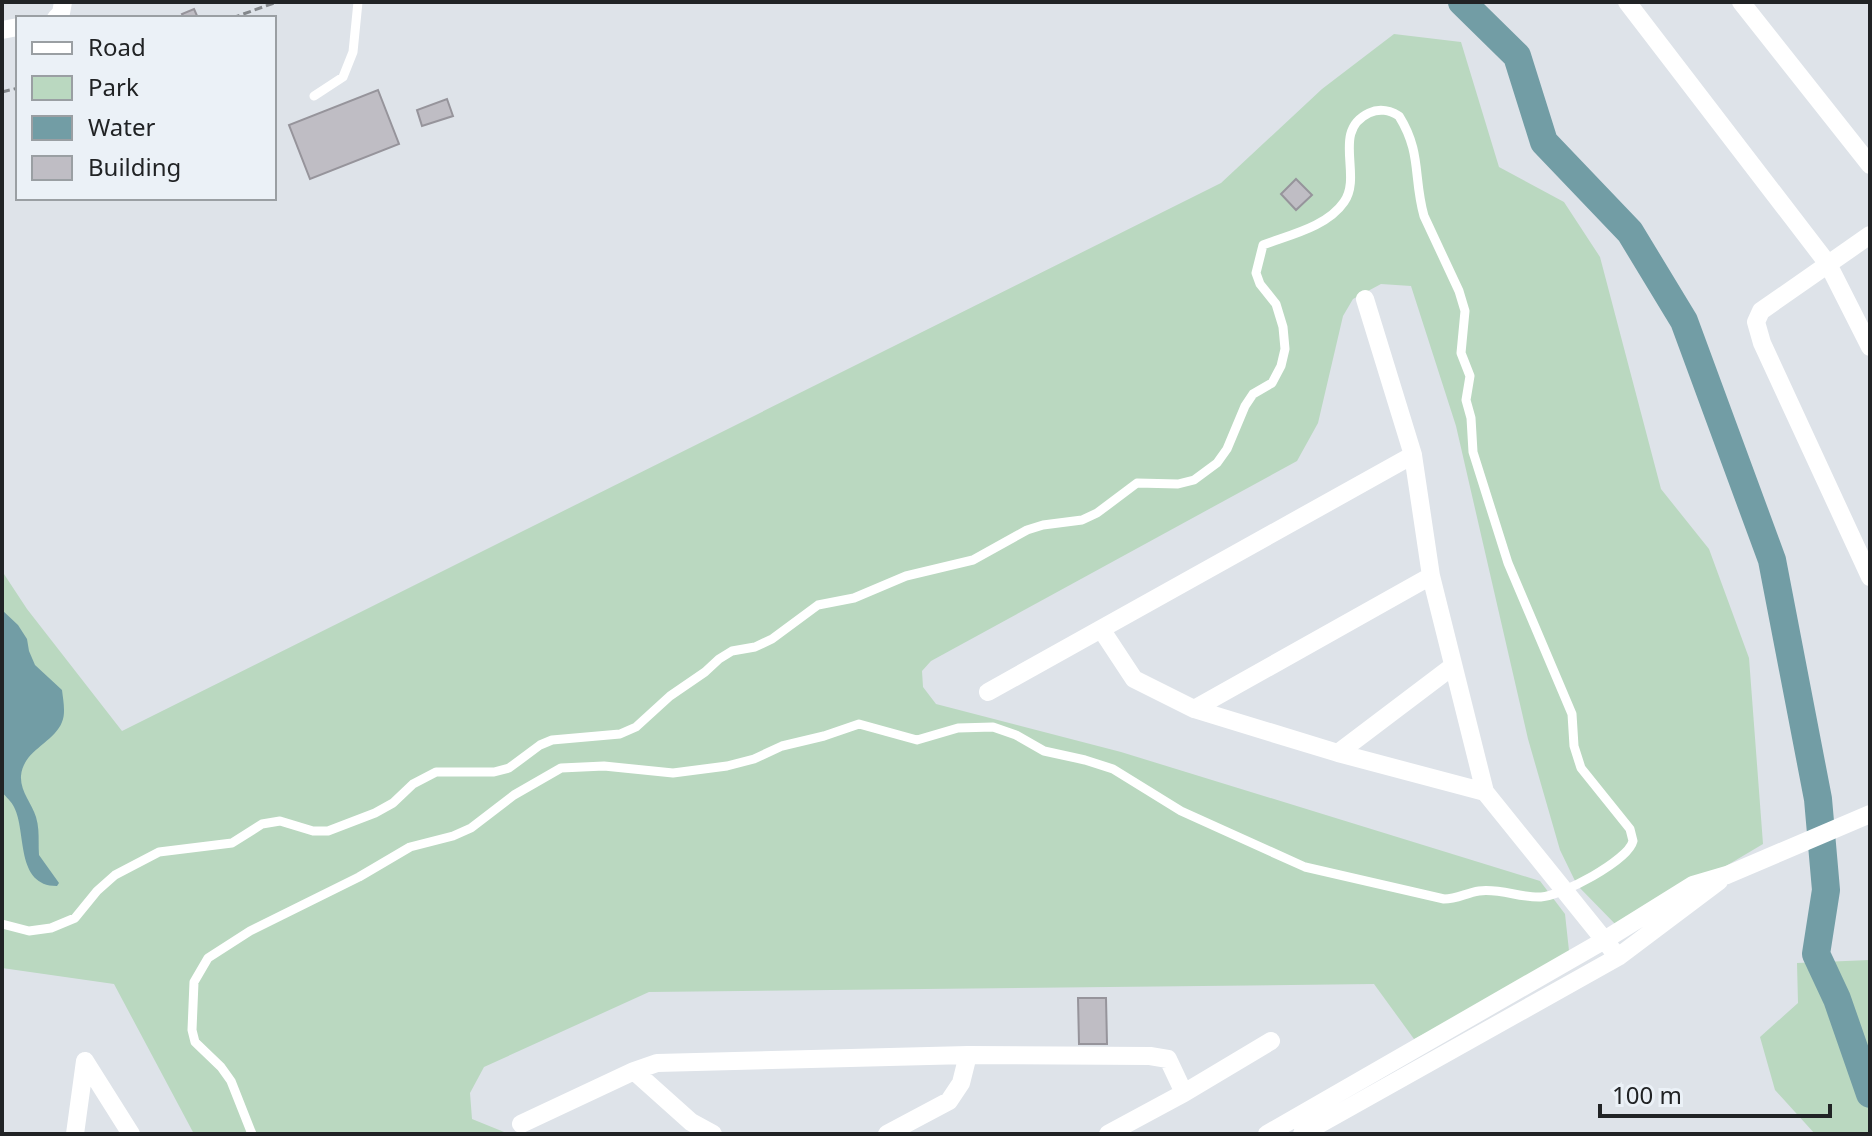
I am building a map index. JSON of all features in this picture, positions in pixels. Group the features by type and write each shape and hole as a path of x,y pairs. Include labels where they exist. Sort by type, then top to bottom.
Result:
{"street":[{"path":"1627,2 1828,264 1870,347"},
{"path":"1741,2 1870,165"},
{"path":"1870,235 1761,311 1756,322 1762,343 1870,577"},
{"path":"1365,299 1413,455 1431,576 1485,792 1563,893 1618,957"},
{"path":"988,692 1413,455"},
{"path":"1194,709 1431,576"},
{"path":"1101,629 1134,679 1194,709 1338,753 1485,792"},
{"path":"1338,753 1453,666"},
{"path":"1267,1134 1603,941 1693,885 1727,875 1870,814"},
{"path":"1302,1134 1618,957 1727,875"},
{"path":"1108,1134 1271,1041"},
{"path":"521,1124 657,1063 968,1055 1168,1059 1184,1093"},
{"path":"887,1134 949,1101 961,1083 968,1055"},
{"path":"75,1134 85,1061 131,1134"},
{"path":"634,1071 691,1122 713,1134"}],"lane":[{"path":"314,96 343,77 353,52 358,2"},
{"path":"2,924 29,931 51,928 75,918 115,875 159,852 232,843 262,824 280,821 313,831 328,831 384,808 413,784 436,772 494,772 509,768 552,740 620,734 636,727 670,696 719,659 732,651 755,647 772,639 818,605 854,598 906,576 973,560 1027,530 1082,520 1097,513 1137,483 1178,484 1194,480 1217,463 1227,449 1245,406 1253,394 1272,383 1281,366 1285,349 1283,327 1276,304 1260,284 1256,273 1263,245 1311,227 1344,202 1350,185 1350,131 1365,115 1384,110 1399,116 1416,155 1424,216 1462,302 1466,322 1461,353 1470,376 1466,400 1471,418 1473,452 1508,563 1572,714 1574,746 1581,768 1624,820 1632,836 1631,848 1626,854 1563,893 1542,897 1480,891 1460,898 1444,899 1305,867 1181,811 1113,769 1044,751 1016,735 993,727 958,728 917,740 859,724 727,766 673,773 604,766 561,768 514,795 471,828 410,847 359,877 250,931 208,958 194,982 192,1030 195,1042 231,1081 252,1134"}],"path":[{"path":"238,16 277,2"}],"green space":[{"path":"1394,34 1461,42 1499,167 1564,202 1600,257 1661,489 1709,549 1749,658 1763,844 1620,929 1577,885 1560,850 1528,739 1456,426 1411,286 1381,284 1353,299 1343,316 1318,423 1297,461 931,661 922,671 923,687 936,704 1121,752 1540,881 1565,914 1570,960 1414,1039 1374,984 649,992 484,1067 470,1093 472,1119 509,1134 194,1134 114,984 2,968 2,571 27,609 122,731 1221,183 1322,89"},
{"path":"1870,960 1870,1134 1815,1134 1775,1090 1760,1037 1798,1003 1797,963"}],"water":[{"path":"2,610 27,639 35,665 62,690 62,722 27,760 21,776 22,787 37,822 39,855 59,883 57,886 44,884 28,868 18,818 13,805 2,792"}],"building":[{"path":"194,9 197,16 183,16"},
{"path":"378,90 399,144 310,179 289,125"},
{"path":"447,99 453,116 422,126 417,110"},
{"path":"1296,179 1312,195 1296,210 1281,194"},
{"path":"1078,998 1106,998 1107,1044 1079,1044"}],"waterway":[{"path":"1462,2 1517,56 1544,142 1630,232 1684,321 1772,560 1818,799 1826,890 1816,954 1837,999 1870,1094"}]}
